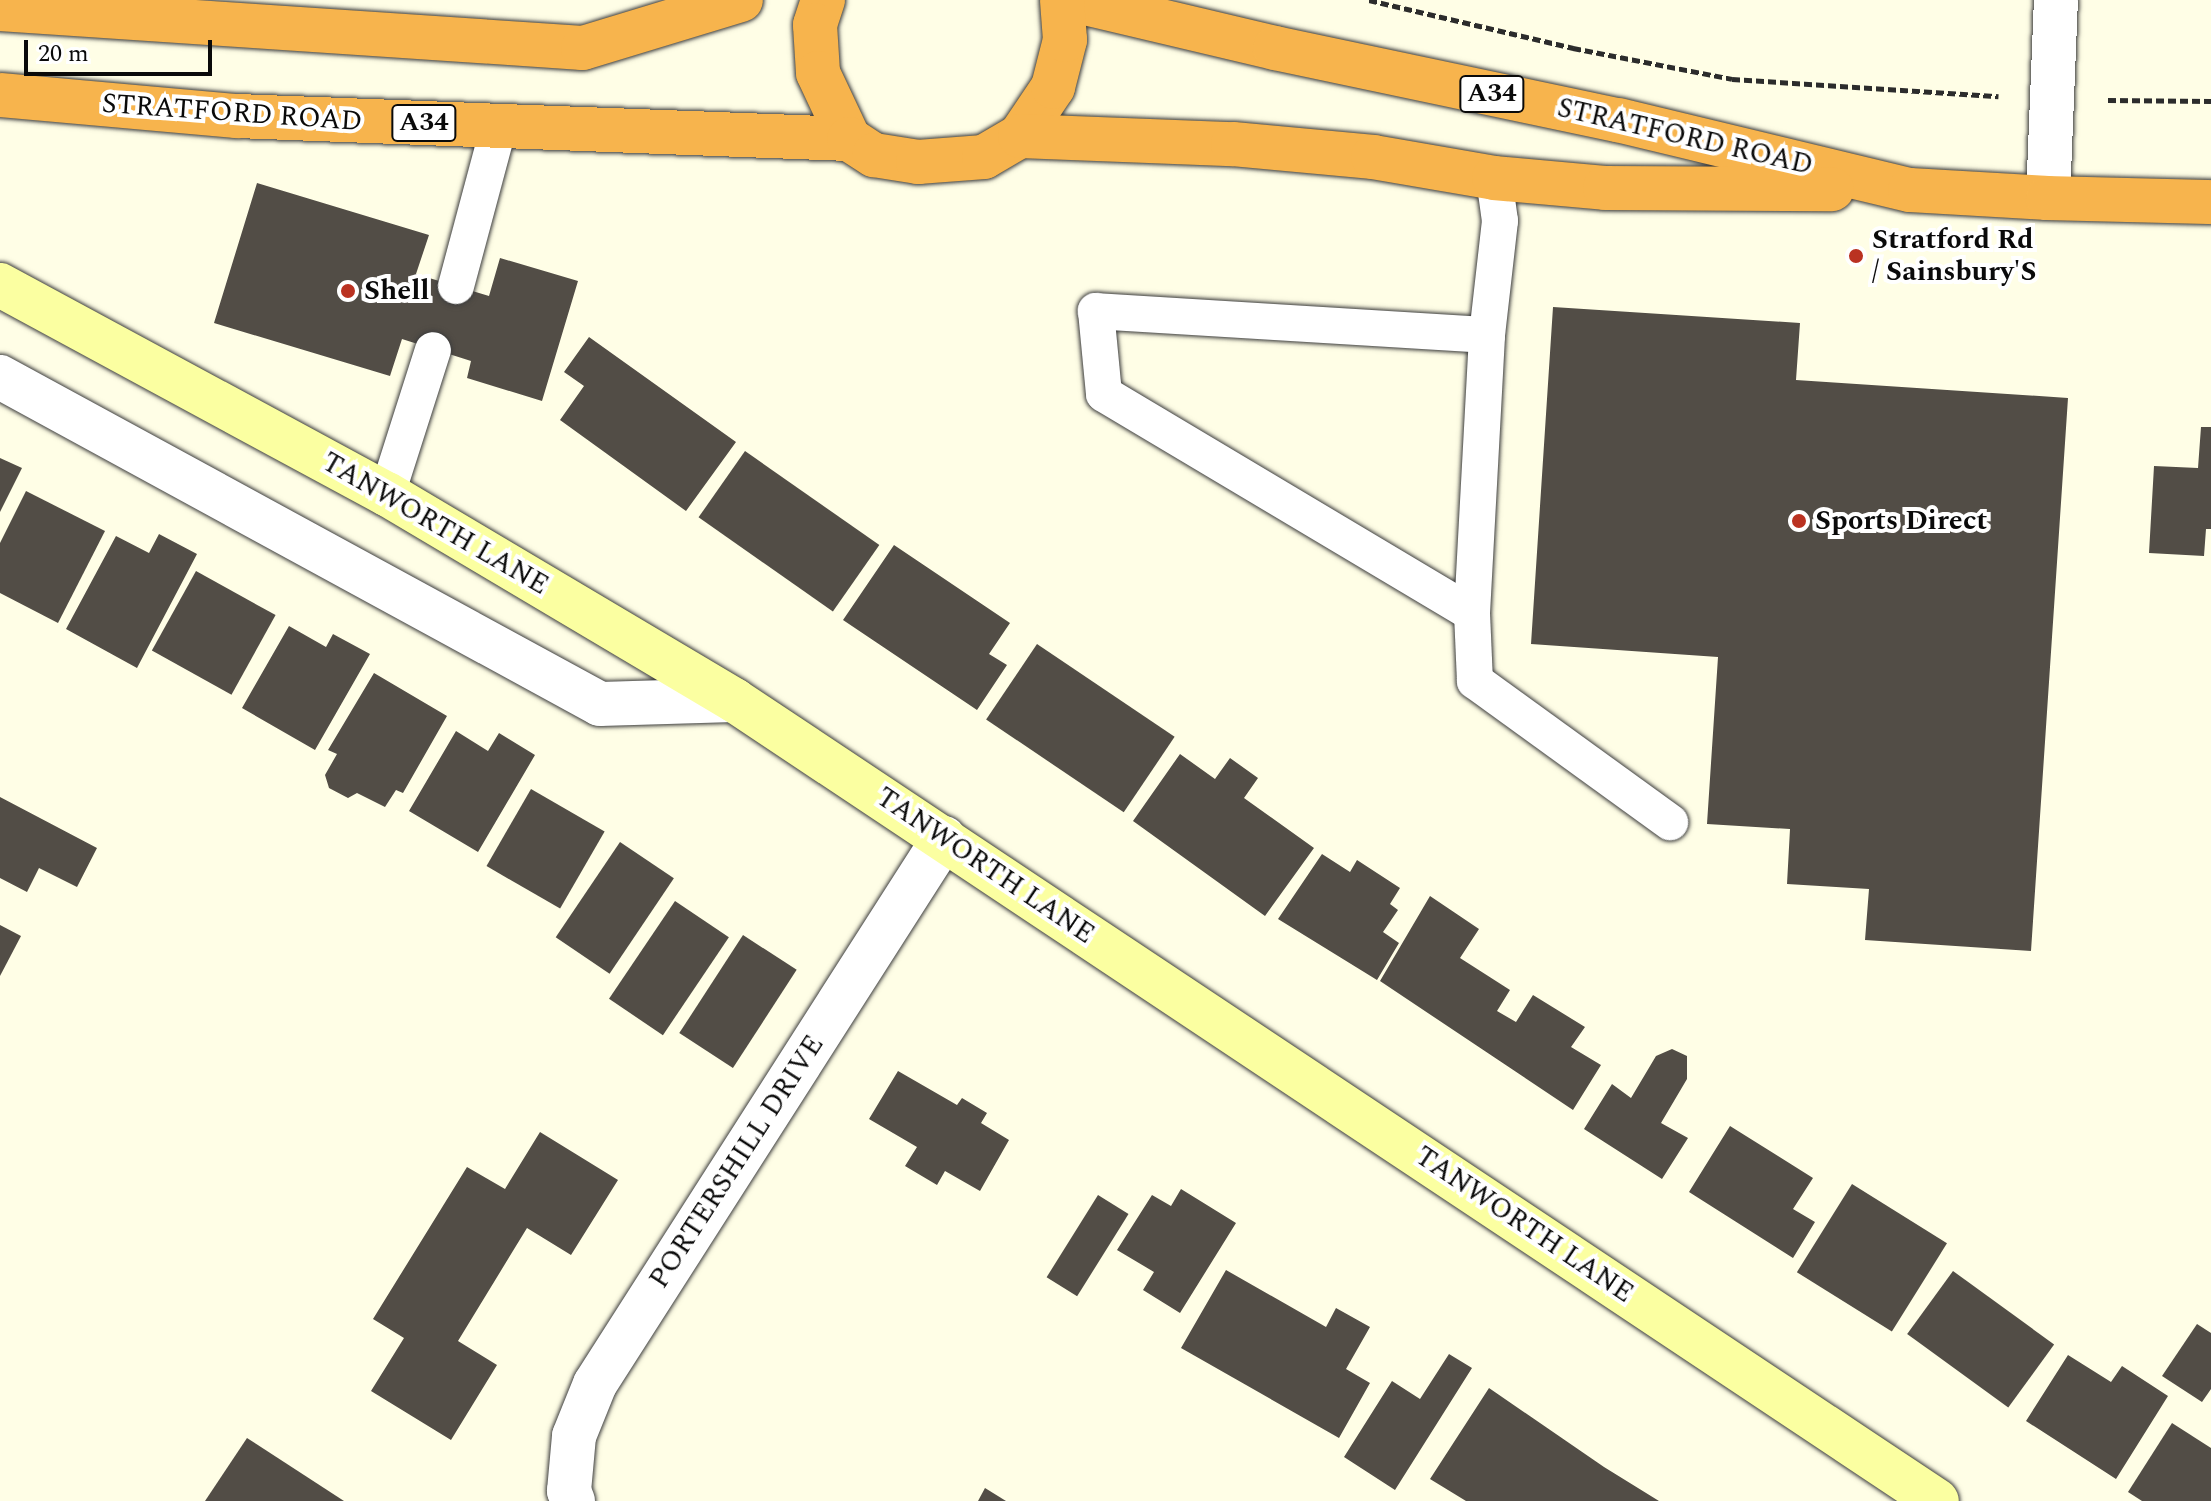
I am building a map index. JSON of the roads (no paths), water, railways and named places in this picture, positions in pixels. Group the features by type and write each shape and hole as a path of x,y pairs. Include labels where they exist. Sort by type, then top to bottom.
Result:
{"highway":[{"path":"0,9 583,48 741,0"},
{"path":"823,0 815,25 818,73 849,139"},
{"name":"STRATFORD ROAD","path":"3,98 237,116 849,139 874,155 918,162 984,157 1020,136 1053,87 1065,40 1062,0"},
{"name":"STRATFORD ROAD","path":"1072,0 1275,48 1618,120 1910,190 2048,198 2211,202"},
{"name":"A34","path":"1020,136 1233,144 1373,157 1494,178 1605,188 1910,190"}],"street":[{"path":"2048,198 2056,0"},
{"name":"TANWORTH LANE","path":"0,285 387,494 734,700 1937,1501"},
{"path":"0,377 600,704 734,700"},
{"name":"PORTERSHILL DRIVE","path":"573,1501 569,1491 574,1436 595,1384 944,838"}],"lane":[{"path":"456,286 499,126"},
{"path":"1494,178 1500,221 1487,335 1472,613 1475,681 1670,822"},
{"path":"1472,613 1104,394 1096,311 1487,335"},
{"path":"387,494 433,350"}],"place":[{"name":"Stratford Rd / Sainsbury'S","path":"1856,256"},
{"name":"Shell","path":"348,291"},
{"name":"Sports Direct","path":"1799,521"}]}
